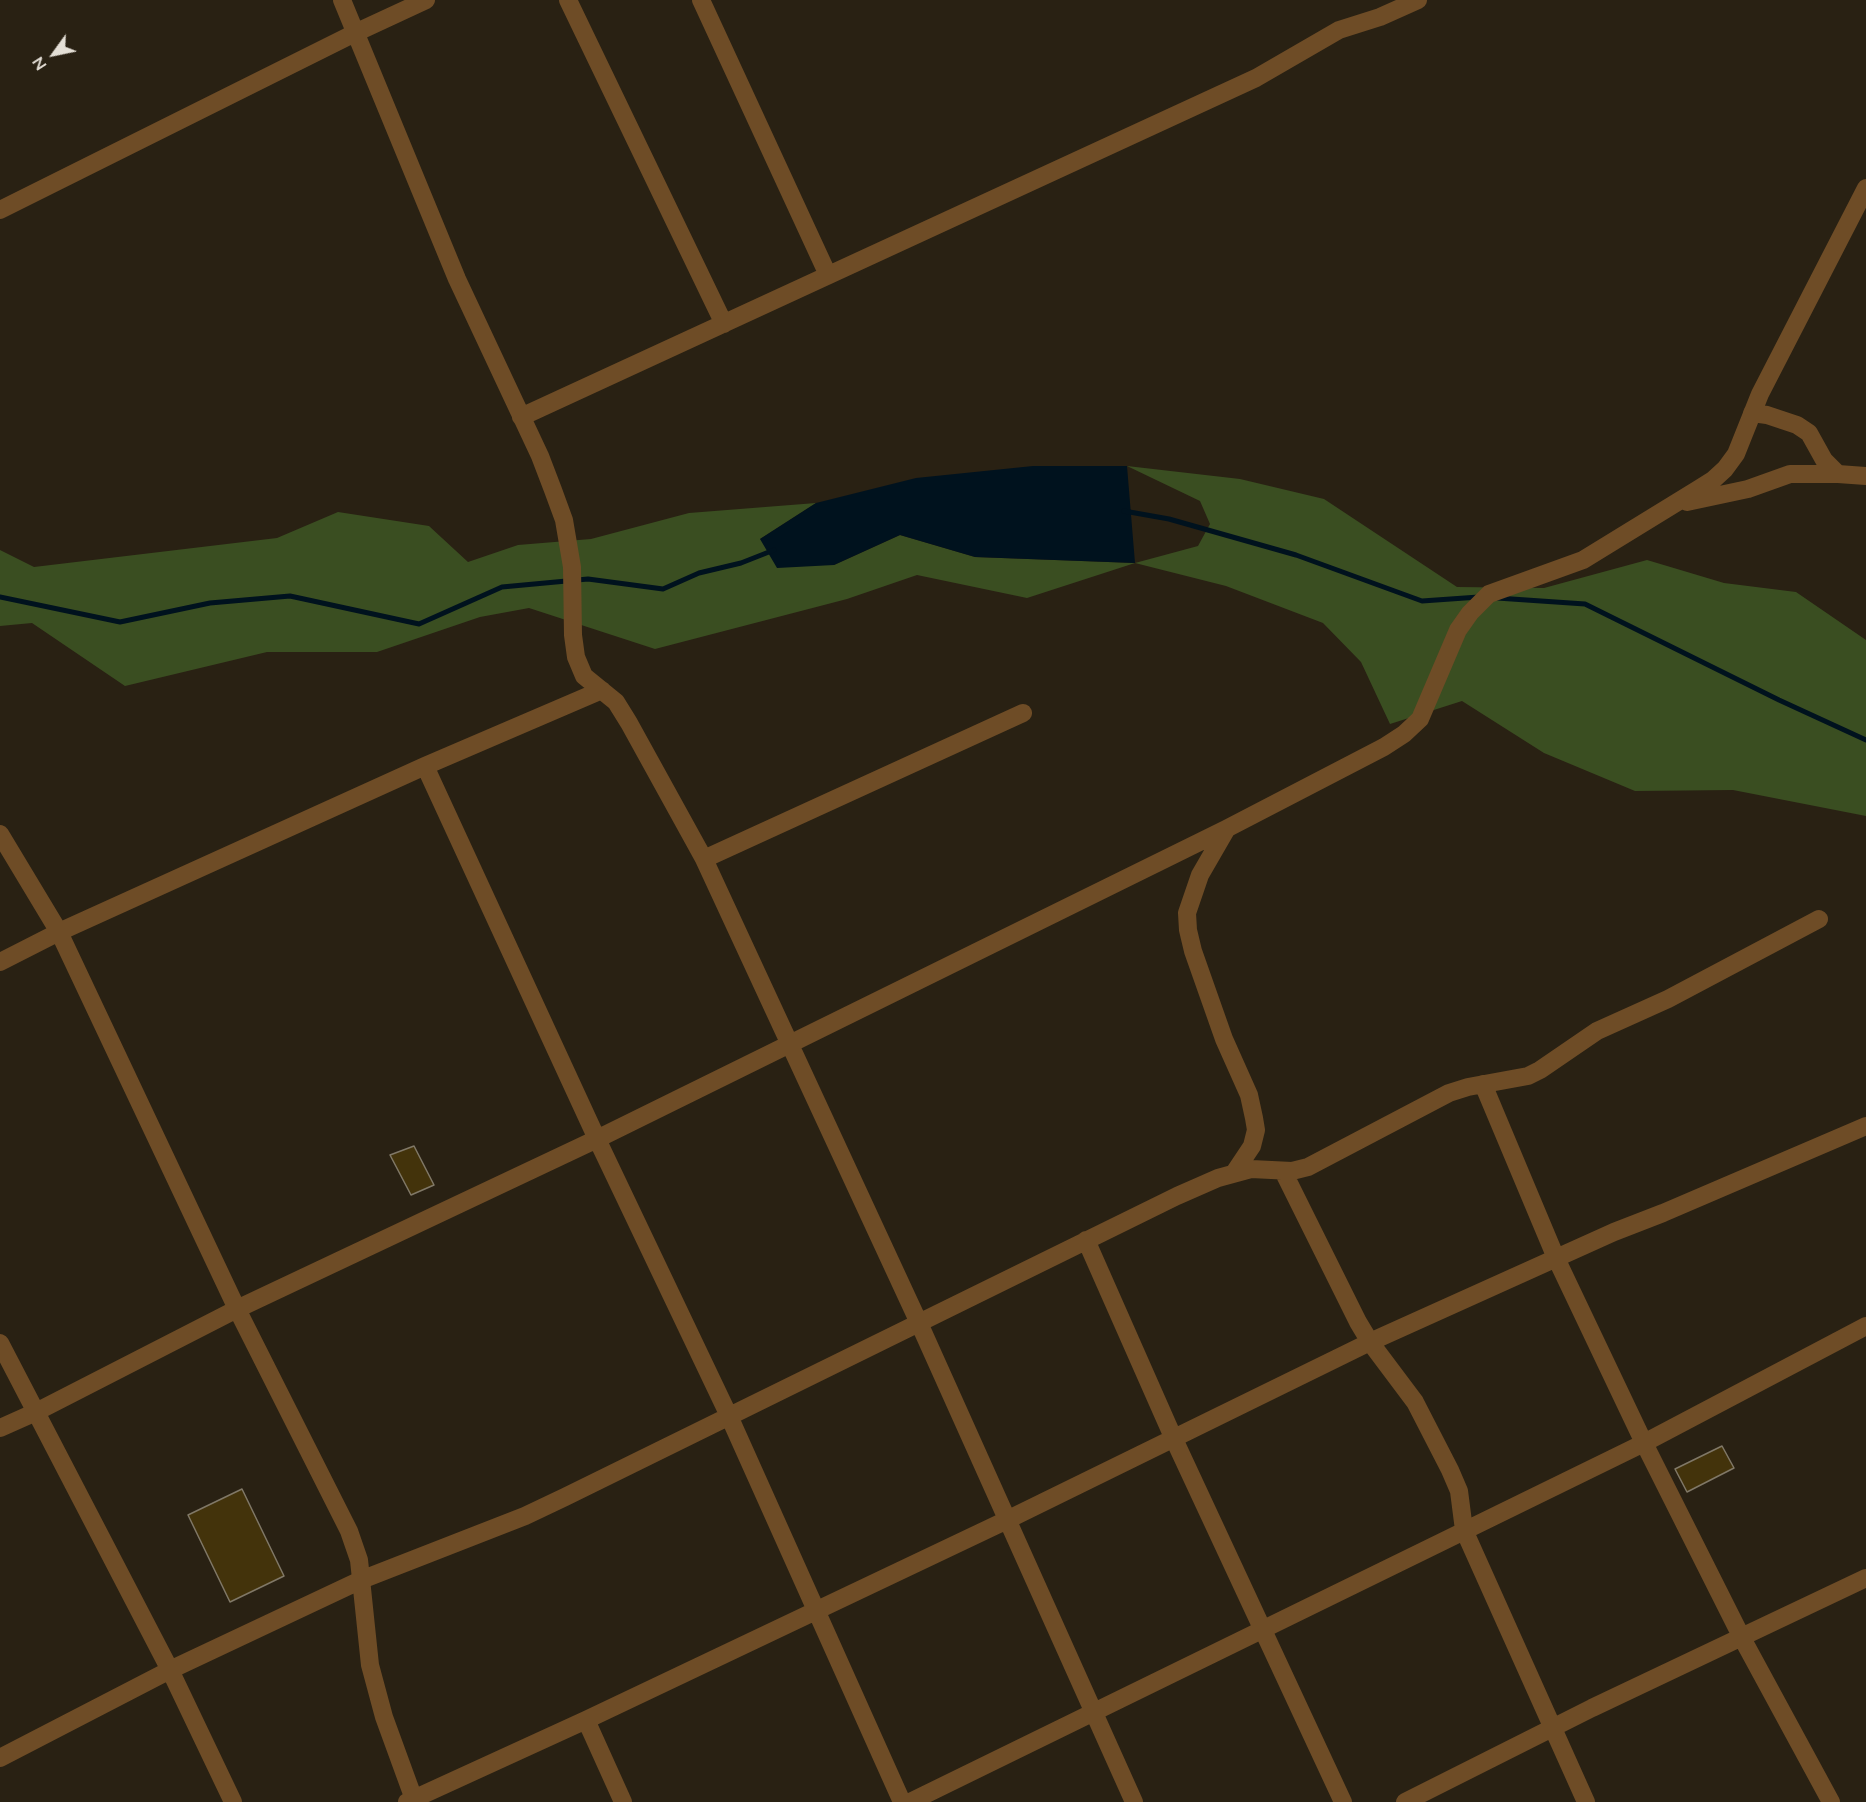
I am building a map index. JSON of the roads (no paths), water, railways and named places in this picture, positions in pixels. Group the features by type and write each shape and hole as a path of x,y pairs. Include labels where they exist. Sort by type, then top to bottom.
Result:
{"street":[{"path":"342,0 457,279 540,456 564,520 572,567 573,635 576,657 584,676 616,702 630,723 704,859 919,1323 1134,1802"},
{"path":"0,210 426,0"},
{"path":"568,0 723,324"},
{"path":"701,0 828,275"},
{"path":"521,417 1256,78 1338,30 1380,17 1418,0"},
{"path":"0,1428 36,1412 237,1309 597,1139 1226,829 1384,747 1404,734 1420,719 1458,630 1470,613 1489,594 1583,560 1713,480 1725,469 1736,454 1752,413 1801,311 1866,188"},
{"path":"1752,413 1767,415 1797,425 1809,433 1824,460 1838,474"},
{"path":"1675,504 1748,489 1790,474 1866,476"},
{"path":"0,962 59,932 425,766 602,690"},
{"path":"704,859 1023,713"},
{"path":"425,766 597,1139 729,1416 902,1802"},
{"path":"1226,829 1200,875 1187,913 1193,951 1224,1040 1249,1095 1254,1118 1256,1130 1252,1146 1234,1173"},
{"path":"0,834 59,932 237,1309 349,1531 359,1560 370,1665 384,1717 412,1801 1006,1520 1370,1342 1556,1258 1866,1126"},
{"path":"0,1758 170,1670 361,1580 525,1516 1178,1196 1234,1173 1251,1169 1283,1171 1308,1167 1449,1093 1534,1073 1597,1031 1668,999 1819,919"},
{"path":"1483,1084 1556,1258 1644,1443 1742,1638 1831,1802"},
{"path":"1283,1171 1358,1322 1370,1342 1415,1402 1450,1470 1459,1491 1464,1530 1586,1802"},
{"path":"1086,1240 1261,1629 1344,1802"},
{"path":"910,1802 1644,1443 1866,1326"},
{"path":"0,1343 170,1670 233,1802"},
{"path":"1405,1802 1592,1708 1866,1578"},
{"path":"586,1720 623,1802"}],"water":[{"path":"1033,466 1127,466 1135,563 975,557 900,535 834,565 777,568 760,539 816,503 916,478"}],"waterway":[{"path":"1124,511 1169,519 1296,555 1422,601 1479,597"},
{"path":"0,597 120,622 210,603 290,596 419,624 502,587 588,579 663,589 699,573 741,563 774,550"},
{"path":"1497,598 1585,604 1779,700 1866,740"}]}
